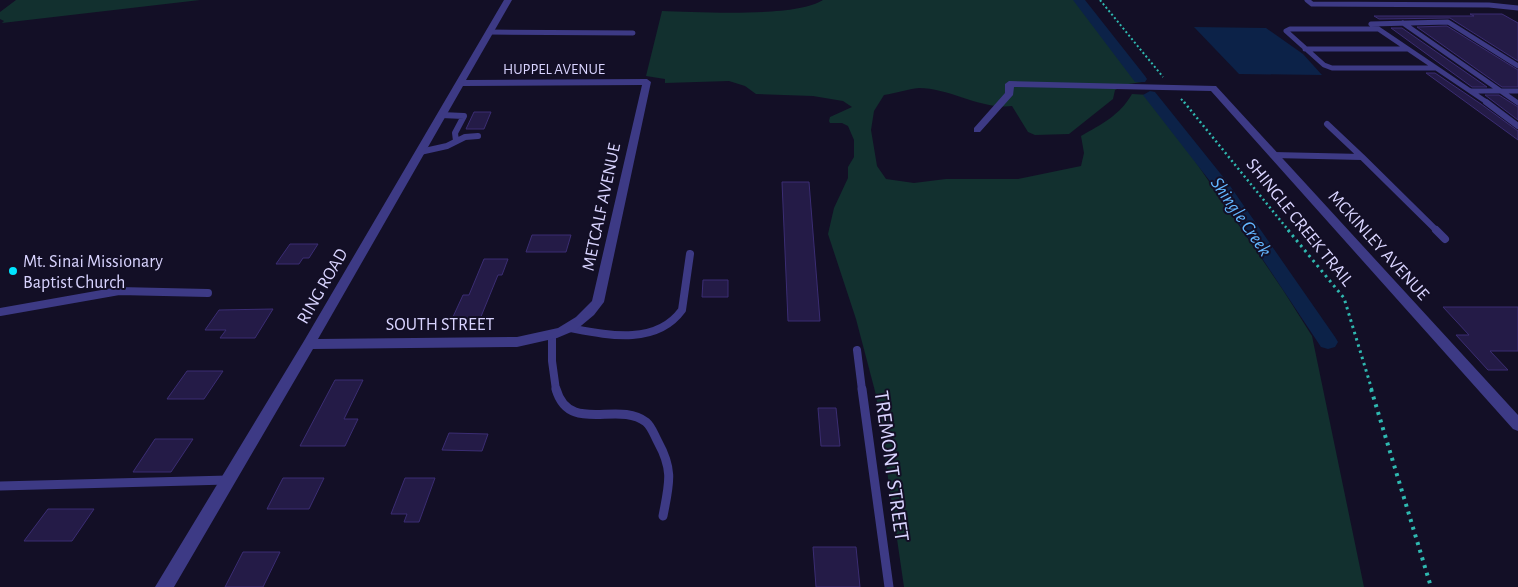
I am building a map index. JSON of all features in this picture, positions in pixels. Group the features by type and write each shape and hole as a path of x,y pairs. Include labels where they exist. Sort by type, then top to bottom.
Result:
{"street":[{"name":"RING ROAD","path":"164,587 309,344 508,0"},
{"name":"HUPPEL AVENUE","path":"460,83 647,82"},
{"name":"METCALF AVENUE","path":"570,328 585,319 598,302 647,82"},
{"path":"977,130 1010,92 1009,84 1172,88"},
{"name":"MCKINLEY AVENUE","path":"1172,88 1213,88 1518,425"},
{"name":"SOUTH STREET","path":"309,344 517,342 552,335 570,328"}],"lane":[{"path":"1307,0 1312,4 1489,5 1518,8"},
{"path":"1338,0 1343,4"},
{"path":"1368,0 1373,4"},
{"path":"1480,0 1489,5 1507,0"},
{"path":"1518,66 1448,22 1371,24 1471,91 1518,126"},
{"path":"1402,23 1518,103"},
{"path":"1378,29 1290,29 1286,31 1324,65 1332,68 1437,68"},
{"path":"489,32 633,33"},
{"path":"1306,49 1408,49"},
{"path":"1471,91 1518,91"},
{"path":"442,115 464,116 455,134 456,141"},
{"path":"1327,124 1445,239"},
{"path":"420,152 478,136"},
{"path":"1273,155 1362,157"},
{"path":"570,328 614,336 637,336 653,332 677,318 682,310 690,254"},
{"path":"0,312 119,291 208,293"},
{"path":"552,335 551,356 558,394 563,405 577,412 630,416 640,418 647,423 667,460 670,471 663,516"},
{"name":"TREMONT STREET","path":"857,350 889,587"},
{"path":"0,486 228,480"}],"path":[{"name":"SHINGLE CREEK TRAIL","path":"1100,0 1344,298 1431,587"}],"green space":[{"path":"16,0 200,0 2,23 4,21 0,19 0,12"},
{"path":"823,0 1079,0 1142,82 1129,84 1115,90 1113,99 1069,134 1035,135 1028,132 1012,106 989,105 942,91 919,88 884,95 874,111 871,130 877,166 886,179 914,183 946,179 1018,179 1081,166 1084,153 1081,136 1116,113 1132,94 1150,95 1283,290 1312,336 1364,587 904,587 876,395 856,319 828,234 834,208 848,178 848,167 854,157 854,140 848,126 842,123 830,123 829,121 830,117 852,107 843,101 813,96 756,94 745,86 729,81 665,83 665,79 646,76 662,11 769,12 810,6"}],"water":[{"path":"1194,27 1266,28 1303,54 1322,75 1239,74"}],"building":[{"path":"1470,14 1502,14 1518,23 1518,61 1450,18 1379,19 1374,16 1474,16"},
{"path":"1447,26 1518,70 1518,87 1502,87 1417,27"},
{"path":"1391,28 1402,28 1487,87 1472,87"},
{"path":"1426,73 1435,73 1481,104 1518,131 1518,140"},
{"path":"1485,95 1499,95 1518,107 1518,120"},
{"path":"474,112 491,112 484,129 466,129"},
{"path":"782,182 809,182 820,321 788,321"},
{"path":"532,235 571,235 566,252 526,252"},
{"path":"290,244 318,244 309,258 303,258 299,264 276,264"},
{"path":"484,259 508,259 502,275 498,275 480,319 452,319 463,295 469,295"},
{"path":"703,280 728,280 728,297 702,297"},
{"path":"1443,307 1518,307 1518,351 1490,351 1508,370 1488,370 1456,335 1469,335"},
{"path":"273,309 255,338 220,338 226,330 205,330 219,310"},
{"path":"187,371 223,371 204,399 167,399"},
{"path":"335,380 363,380 344,419 358,419 345,446 300,446"},
{"path":"818,408 836,408 840,446 821,446"},
{"path":"449,433 488,434 482,451 442,450"},
{"path":"155,439 193,439 171,472 133,472"},
{"path":"283,478 324,478 309,509 267,509"},
{"path":"405,478 435,478 419,522 404,522 407,514 391,514"},
{"path":"48,509 94,509 72,541 24,541"},
{"path":"813,547 856,547 860,587 816,587"},
{"path":"243,552 280,552 263,587 225,587"}],"waterway":[{"name":"Shingle Creek","path":"1079,0 1140,79"},
{"name":"Shingle Creek","path":"1150,95 1222,186 1328,342"}],"place":[{"name":"Mt. Sinai Missionary Baptist Church","path":"13,271"}]}
